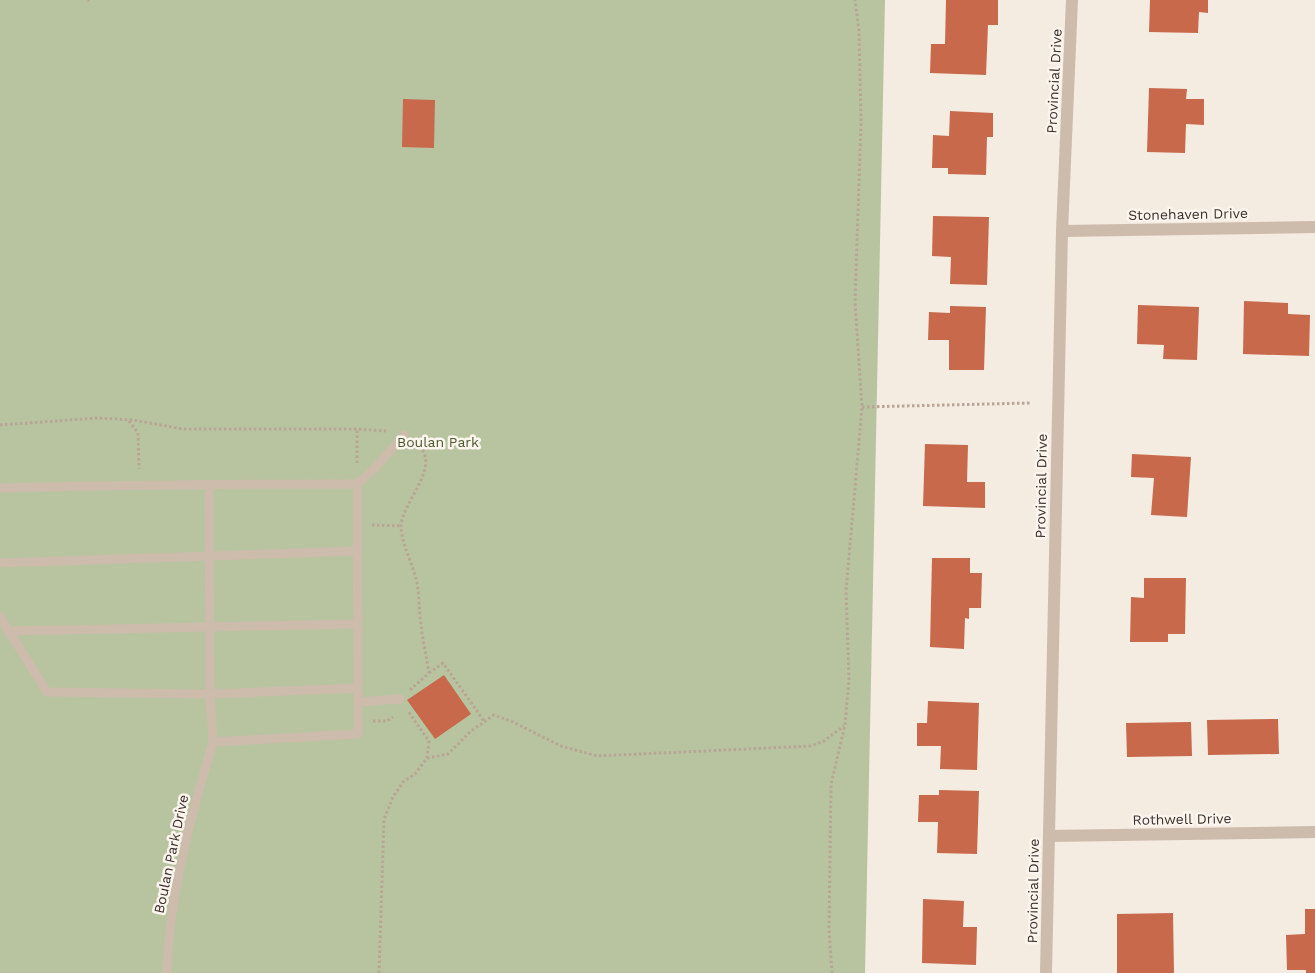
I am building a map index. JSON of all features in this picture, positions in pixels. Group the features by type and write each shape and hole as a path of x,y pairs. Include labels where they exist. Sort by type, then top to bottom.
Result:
{"street":[{"name":"Provincial Drive","path":"1046,973 1062,231 1072,0"},
{"name":"Stonehaven Drive","path":"1062,231 1315,227"},
{"name":"Rothwell Drive","path":"1049,836 1315,832"}],"lane":[{"path":"0,488 209,484 357,484 376,467 404,436"},
{"path":"209,484 210,694 213,742 358,734 357,484"},
{"path":"0,563 357,552"},
{"path":"0,617 47,692 210,694 358,688"},
{"path":"8,630 358,624"},
{"path":"358,702 400,699"},
{"name":"Boulan Park Drive","path":"167,973 168,936 194,806 213,742"}],"path":[{"path":"832,973 829,930 831,784 845,725 849,679 846,591 862,407 855,302 861,123 859,31 855,0"},
{"path":"862,407 1030,403"},
{"path":"0,425 98,418 129,420 182,429 357,429 379,430 404,436 420,447 426,460 422,483 407,507 401,526 406,552 416,580 429,674"},
{"path":"129,420 138,433 139,485"},
{"path":"357,429 357,484"},
{"path":"357,524 401,526"},
{"path":"379,973 384,819 393,797 403,782 415,774 427,758 429,741 400,699 443,663 484,721"},
{"path":"427,758 448,754 484,721 494,715 513,722 561,746 597,756 811,746 824,741 845,725"}],"green space":[{"name":"Boulan Park","path":"0,0 885,0 865,973 0,973"}],"building":[{"path":"946,0 998,0 998,25 988,25 986,75 930,73 931,44 945,44"},
{"path":"1150,0 1208,0 1208,13 1199,12 1198,33 1149,32"},
{"path":"1149,88 1187,89 1186,99 1204,99 1204,125 1186,124 1185,153 1147,152"},
{"path":"403,99 435,100 434,148 402,147"},
{"path":"950,111 993,113 993,137 987,137 986,175 948,174 948,168 932,168 933,135 949,136"},
{"path":"933,216 989,217 987,285 950,284 951,257 932,256"},
{"path":"1244,301 1288,303 1288,314 1310,315 1309,356 1243,354"},
{"path":"1138,305 1199,307 1197,360 1163,359 1164,345 1137,344"},
{"path":"950,306 986,307 984,370 949,370 949,340 928,340 929,312 950,313"},
{"path":"925,444 968,445 967,482 985,482 985,508 923,506"},
{"path":"1132,454 1191,457 1187,517 1151,515 1154,478 1131,477"},
{"path":"932,558 970,558 970,573 982,573 981,608 969,608 969,619 965,618 964,649 930,647"},
{"path":"1144,578 1186,578 1185,634 1168,634 1168,642 1130,642 1131,597 1144,598"},
{"path":"444,675 471,714 435,739 407,700"},
{"path":"928,701 979,703 977,770 940,769 941,746 917,746 917,723 927,723"},
{"path":"1278,719 1279,754 1208,755 1207,720"},
{"path":"1191,722 1192,756 1127,757 1126,723"},
{"path":"939,790 979,791 977,854 937,853 938,822 918,822 919,795 939,795"},
{"path":"923,899 964,901 963,927 977,927 976,965 922,963"},
{"path":"1305,909 1315,909 1315,973 1306,973 1306,970 1287,970 1286,935 1305,934"},
{"path":"1173,913 1174,973 1117,973 1117,914"}]}
